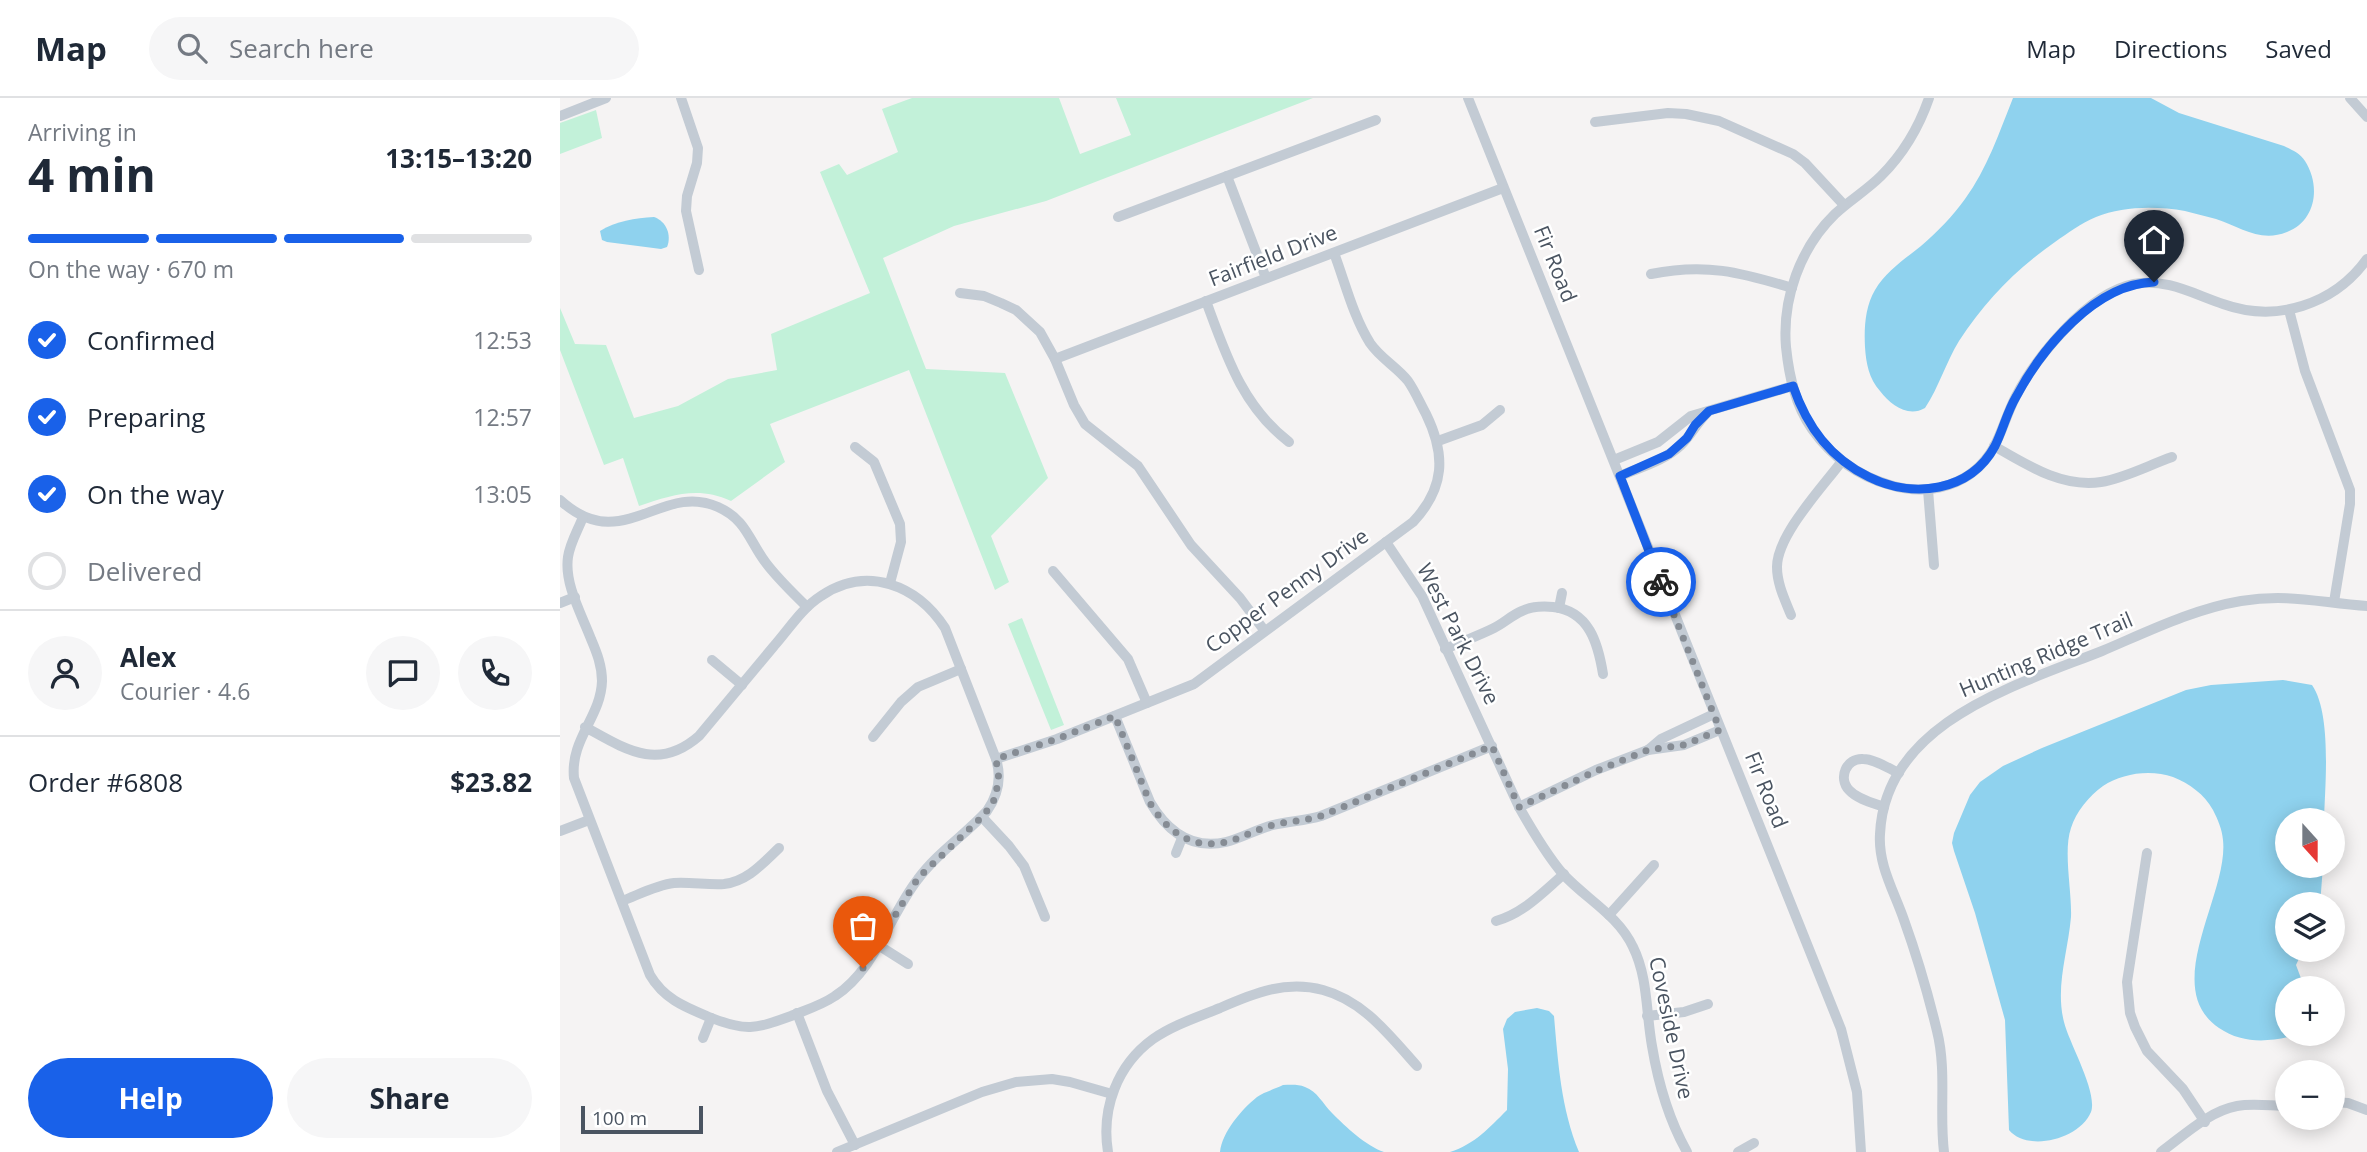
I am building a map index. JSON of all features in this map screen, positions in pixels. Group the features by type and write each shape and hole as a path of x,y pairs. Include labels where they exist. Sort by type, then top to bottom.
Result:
{"street":[{"path":"560,116 606,98"},
{"path":"681,98 698,148 686,211 699,270"},
{"name":"Fir Road","path":"1468,98 1841,1029 1857,1092 1861,1152"},
{"path":"1929,98 1912,136 1897,158 1876,180 1844,205 1817,236 1802,260 1787,311 1786,339 1793,386 1799,405 1811,428 1842,461 1875,480 1904,489 1928,490 1952,484 1971,474 1982,464 1994,446 2015,397 2039,360 2079,316 2113,292 2131,285 2161,282 2237,309 2259,312 2290,310 2311,304 2333,292 2352,277 2367,259"},
{"path":"2350,98 2367,117"},
{"path":"1595,122 1668,113 1701,116 1719,121 1793,154 1805,163 1844,205"},
{"path":"1118,217 1376,120"},
{"path":"1227,176 1266,278"},
{"name":"Fairfield Drive","path":"1055,359 1503,188"},
{"path":"1334,253 1370,342 1384,360 1407,380 1438,441 1482,425 1500,410"},
{"path":"1651,274 1678,268 1713,268 1792,288"},
{"path":"960,293 984,296 1016,310 1040,332 1085,424 1139,466 1191,545 1240,598 1264,630"},
{"path":"1206,301 1240,387 1261,418 1289,442"},
{"path":"2290,310 2305,371 2350,490 2334,602"},
{"path":"1614,460 1652,445 1691,416 1793,386"},
{"path":"1620,476 1669,454 1687,438 1709,411"},
{"name":"Copper Penny Drive","path":"996,759 1057,739 1194,684 1422,512 1435,490 1440,467 1438,441"},
{"path":"1994,446 2045,474 2076,482 2110,480 2172,457"},
{"path":"855,447 874,462 900,524 901,542 890,583"},
{"path":"1791,615 1778,577 1779,551 1790,530 1842,461"},
{"path":"1928,490 1934,565"},
{"path":"560,500 583,517 602,522 625,521 683,501 719,507 743,525 764,560 807,607"},
{"path":"583,517 568,556 568,575 601,671 600,693 585,727 576,748 573,767 576,789 656,985 671,999 736,1027 752,1028 797,1013 845,989 878,945 918,878 982,817 993,803 999,780 996,759 944,628 935,613 912,593 890,583 868,581 842,585 807,607 699,736 686,746 665,754 634,753 585,727"},
{"name":"West Park Drive","path":"1385,542 1415,584 1492,746"},
{"path":"1053,571 1128,659 1147,703"},
{"path":"1559,608 1562,593"},
{"path":"560,603 575,597"},
{"name":"Hunting Ridge Trail","path":"1944,1152 1940,1045 1911,939 1881,857 1880,836 1886,796 1899,773 1935,732 1978,702 2192,614 2262,598 2289,597 2367,606"},
{"path":"1445,649 1495,627 1522,611 1542,606 1559,608 1573,612 1590,630 1600,653 1603,674"},
{"path":"712,660 742,685"},
{"path":"873,737 901,702 918,687 961,669"},
{"path":"1648,750 1661,739 1714,714"},
{"path":"1115,716 1150,803 1165,825 1182,838 1198,842 1226,842 1273,825 1310,819 1492,746"},
{"path":"1519,807 1648,750 1684,745 1720,730"},
{"name":"Coveside Drive","path":"1492,746 1519,807 1535,835 1564,874 1609,915 1625,934 1638,958 1662,1091 1686,1152"},
{"path":"1884,807 1849,790 1844,780 1845,770 1854,760 1861,758 1899,773"},
{"path":"982,817 1024,866 1045,917"},
{"path":"560,831 589,820"},
{"path":"1176,853 1182,838"},
{"path":"622,901 674,883 735,882 751,873 779,848"},
{"path":"2147,853 2127,982 2130,1013 2147,1051 2183,1089 2205,1122"},
{"path":"1609,915 1654,865"},
{"path":"1496,921 1525,908 1564,874"},
{"path":"878,945 908,964"},
{"path":"1108,1152 1106,1132 1112,1094 1133,1058 1154,1039 1169,1030 1269,989 1307,987 1336,994 1361,1008 1417,1066"},
{"path":"1647,1016 1684,1012 1708,1004"},
{"path":"797,1013 824,1085 855,1145"},
{"path":"703,1038 711,1018"},
{"path":"837,1152 982,1092 1016,1082 1052,1079 1112,1094"},
{"path":"2345,1103 2367,1110"},
{"path":"2161,1152 2221,1111 2240,1105 2275,1106"},
{"path":"1738,1152 1754,1143"}],"green space":[{"path":"912,98 1059,98 1080,154 1131,135 1116,98 1313,98 1046,201 954,226 883,258 926,369 1005,373 1048,478 991,536 1009,582 995,590 909,370 770,424 785,462 731,501 719,496 696,493 639,506 623,458 604,465 560,350 560,308 575,344 606,345 634,418 678,406 728,379 777,370 771,334 870,293 820,172 839,164 847,175 898,152 882,109"},
{"path":"596,110 602,138 560,154 560,123"},
{"path":"1022,618 1064,725 1051,730 1008,624"}],"water":[{"path":"2013,98 2151,98 2179,113 2284,146 2301,156 2310,171 2314,192 2310,211 2297,227 2268,236 2251,233 2208,217 2163,208 2128,209 2090,219 2040,253 2002,287 1959,341 1925,408 1906,411 1884,396 1869,370 1865,353 1865,332 1869,303 1885,277 1933,235 1965,199 1986,163"},
{"path":"654,217 667,229 667,247 661,249 602,240 600,231 613,225"},
{"path":"2283,680 2312,685 2322,714 2326,751 2325,808 2275,808 2275,878 2322,878 2321,892 2275,892 2275,962 2297,962 2300,976 2275,976 2275,1039 2238,1037 2219,1028 2202,1010 2195,989 2195,965 2222,862 2223,840 2213,810 2196,790 2173,777 2146,773 2119,778 2103,786 2084,805 2071,828 2068,848 2071,917 2061,983 2062,1009 2067,1031 2090,1092 2091,1112 2085,1122 2065,1136 2040,1141 2017,1137 2009,1130 2005,1020 1952,843 1970,795 1980,782 2003,766 2042,748 2186,690 2211,685"},
{"path":"1537,1008 1549,1011 1554,1016 1564,1102 1579,1152 1450,1152 1474,1140 1507,1110 1508,1069 1503,1029 1507,1019 1515,1012"},
{"path":"1283,1085 1300,1085 1309,1089 1350,1130 1384,1152 1220,1152 1229,1129 1245,1108 1260,1095"}],"way so far":[{"path":"863,968 918,878 982,817 993,803 999,780 996,759 1115,716 1157,815 1182,838 1211,844 1226,842 1264,827 1321,816 1492,746 1519,807 1648,750 1684,745 1720,730 1661,582"}],"route":[{"path":"1661,582 1620,476 1669,454 1687,438 1709,411 1793,386 1811,428 1821,441 1849,466 1875,480 1904,489 1928,490 1944,487 1971,474 1982,464 1994,446 2015,397 2029,374 2079,316 2113,292 2131,285 2154,282"}]}
